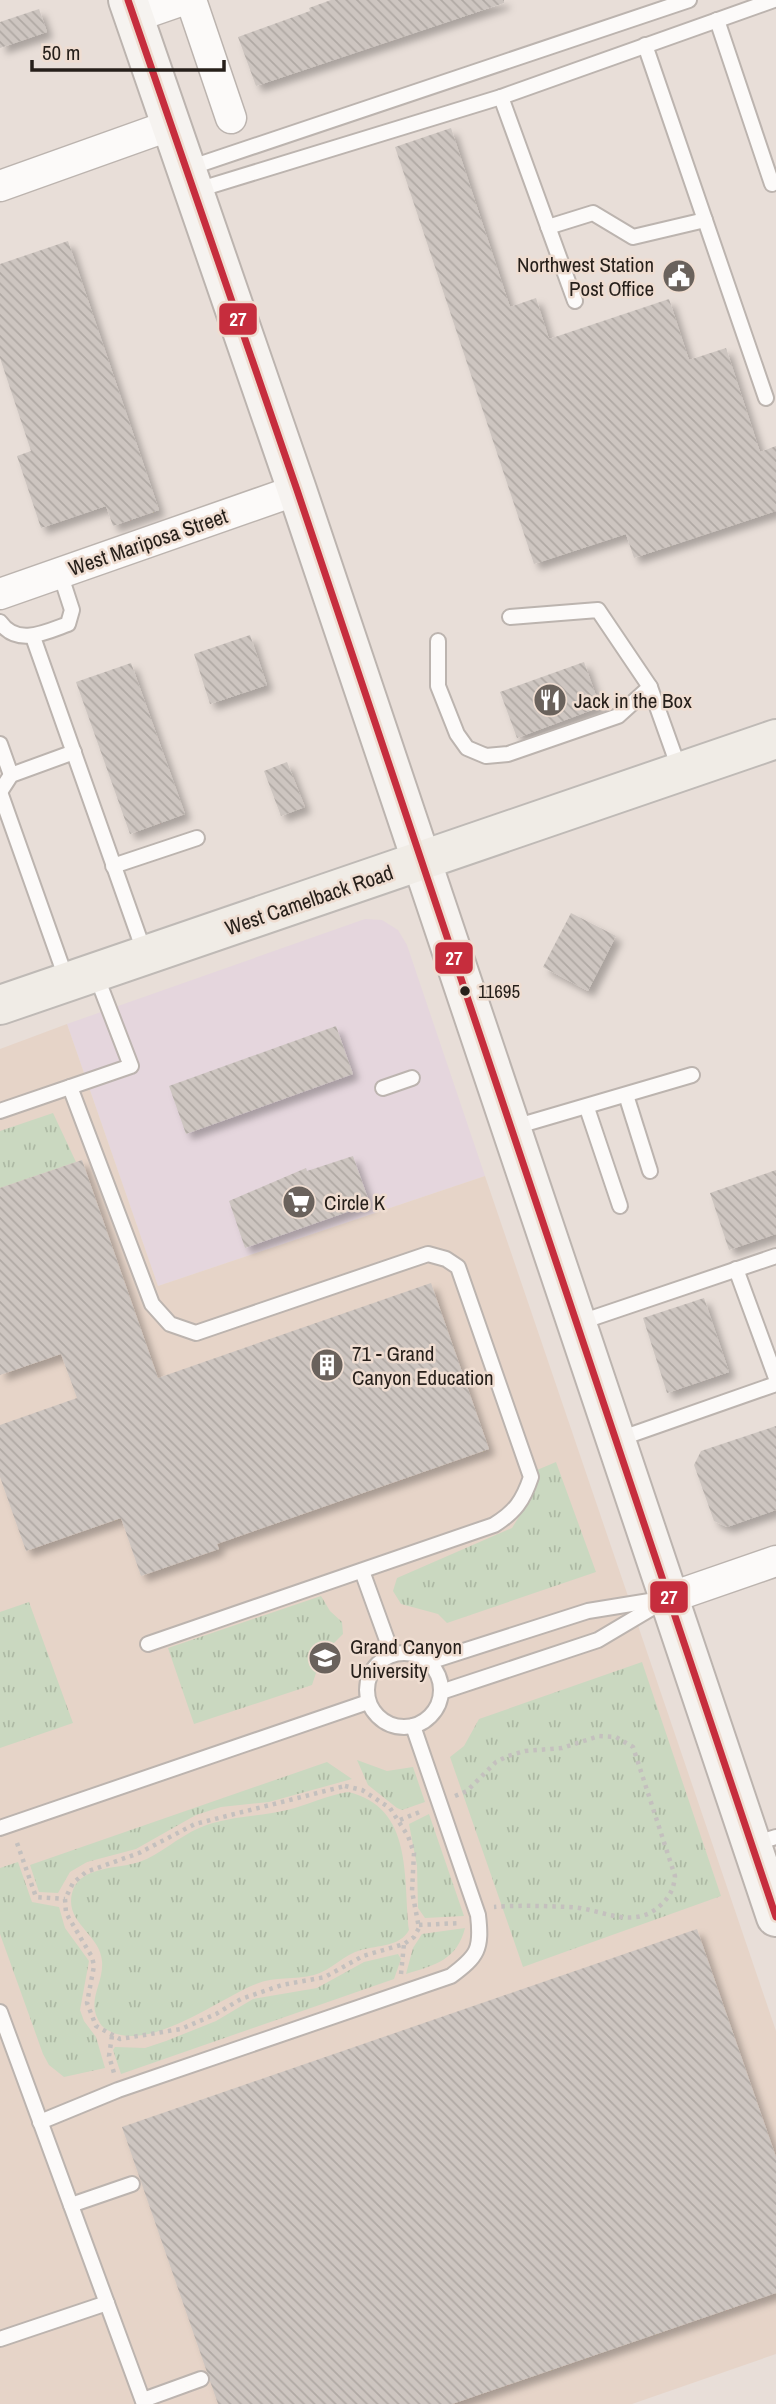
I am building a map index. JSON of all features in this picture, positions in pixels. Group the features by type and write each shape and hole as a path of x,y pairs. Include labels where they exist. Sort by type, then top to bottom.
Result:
{"main road":[{"path":"131,9 297,490 419,863 669,1598 764,1841 776,1917"},
{"name":"West Camelback Road","path":"0,1005 776,739"}],"street":[{"path":"131,9 183,0"},
{"path":"191,0 230,118"},
{"path":"0,186 170,125"},
{"name":"West Mariposa Street","path":"0,594 297,490"},
{"path":"669,1598 776,1561"}],"lane":[{"path":"189,180 689,0"},
{"path":"189,180 501,97 775,1"},
{"path":"717,20 772,184 776,182"},
{"path":"645,45 766,398"},
{"path":"501,97 575,301"},
{"path":"548,227 593,213 633,237 705,220"},
{"path":"3,630 33,637 68,624 72,617 60,573"},
{"path":"510,617 598,610 650,687 681,772"},
{"path":"33,637 146,956"},
{"path":"438,641 438,687 457,734 467,748 486,756 508,754 618,716 650,687"},
{"path":"0,744 11,775"},
{"path":"0,1111 131,1066 81,978 0,792 11,775 74,752"},
{"path":"113,866 197,838"},
{"path":"510,1129 692,1075"},
{"path":"383,1088 412,1078"},
{"path":"70,1087 152,1304 170,1324 196,1333 428,1254 446,1259 458,1267 531,1478 524,1498 513,1514 494,1525 148,1644"},
{"path":"626,1095 650,1171"},
{"path":"587,1108 620,1206"},
{"path":"576,1324 776,1256"},
{"path":"736,1269 776,1378"},
{"path":"615,1440 776,1384"},
{"path":"362,1571 392,1654"},
{"path":"429,1662 588,1611 669,1598"},
{"path":"441,1692 598,1640 669,1598"},
{"path":"407,1652 429,1662 440,1681 441,1692 433,1714 414,1726 402,1727 381,1720 368,1702 368,1677 374,1666 392,1654 407,1652"},
{"path":"0,1828 368,1702"},
{"path":"40,2122 118,2090 451,1976 473,1959 481,1938 478,1915 414,1726"},
{"path":"0,2012 144,2402 201,2379"},
{"path":"71,2206 132,2184"},
{"path":"0,2339 107,2304"}],"path":[{"path":"454,1796 467,1791 496,1762 508,1756 524,1751 562,1748 599,1736 616,1737 634,1747 676,1876 674,1887 657,1909 630,1919 569,1907 550,1909 510,1904 492,1908"},
{"path":"345,1786 362,1790 390,1808 400,1820 414,1853 412,1891 419,1925 415,1937 404,1944 363,1956 325,1977 282,1985 241,1999 216,2014 181,2029 137,2039 112,2036 96,2026 86,2003 94,1965 69,1919 65,1899 73,1883 86,1872 139,1853 195,1824 345,1786"},
{"path":"400,1820 427,1808"},
{"path":"16,1840 36,1897 65,1899"},
{"path":"419,1925 465,1923"},
{"path":"402,1993 404,1944"},
{"path":"112,2036 109,2056 114,2075"}],"shaded area":[{"path":"365,919 382,920 398,930 407,945 485,1176 158,1286 67,1024"},
{"name":"Grand Canyon University","path":"67,1024 158,1286 485,1176 776,2031 776,2354 632,2404 0,2404 0,1049"}],"green space":[{"path":"53,1113 76,1162 0,1188 0,1131"},
{"path":"556,1462 596,1572 447,1623 438,1614 401,1604 393,1591 397,1578 512,1528 533,1494 537,1470"},
{"path":"321,1596 330,1611 342,1622 343,1634 322,1655 312,1685 194,1724 168,1648"},
{"path":"29,1602 73,1723 0,1748 0,1612"},
{"path":"642,1662 721,1896 523,1967 450,1757 464,1746 479,1719"},
{"path":"357,1760 387,1771 413,1767 425,1802 402,1810 397,1808 368,1785"},
{"path":"327,1762 352,1779 269,1802 221,1807 196,1815 136,1849 87,1862 70,1872 58,1893 39,1892 30,1865"},
{"path":"348,1792 369,1800 385,1813 395,1829 404,1868 409,1930 405,1936 388,1944 355,1952 314,1975 256,1984 180,2023 158,2031 137,2036 118,2035 102,2026 95,2009 102,1970 100,1951 77,1919 71,1901 73,1890 84,1876 147,1859 191,1832 210,1824 287,1810"},
{"path":"429,1814 464,1916 425,1918 418,1908 417,1866 409,1824"},
{"path":"18,1862 32,1902 59,1907 65,1928 89,1961 80,2010 84,2021 96,2037 105,2068 64,2077 49,2065 43,2054 0,1934 0,1868"},
{"path":"465,1928 456,1947 443,1960 406,1974 413,1948 422,1934"},
{"path":"398,1954 401,1959 394,1979 121,2074 113,2050 115,2047 145,2048 216,2021 253,1999 317,1988 364,1962"}],"building":[{"path":"331,0 504,0 504,3 256,86 238,37 310,11 309,8"},
{"path":"39,9 47,32 0,48 0,22"},
{"path":"451,128 510,307 536,298 549,339 669,299 689,360 726,348 760,452 776,446 776,511 634,558 626,534 534,564 395,147"},
{"path":"68,241 159,510 113,526 106,506 41,528 17,456 31,451 0,358 0,264"},
{"path":"250,635 267,685 210,704 194,654"},
{"name":"Jack in the Box","path":"584,662 600,707 517,738 500,692"},
{"path":"131,663 185,814 130,834 76,682"},
{"path":"287,762 305,807 281,816 264,771"},
{"path":"571,913 616,936 588,991 543,967"},
{"path":"336,1026 353,1074 186,1134 169,1086"},
{"name":"Circle K","path":"353,1156 370,1204 245,1248 229,1201 306,1168 307,1171"},
{"name":"71 - Grand Canyon Education","path":"82,1160 158,1378 431,1283 489,1449 217,1544 219,1549 141,1576 121,1518 26,1551 0,1477 0,1425 77,1398 61,1354 0,1375 0,1188"},
{"path":"776,1170 776,1234 729,1250 710,1193"},
{"path":"704,1298 729,1372 667,1393 643,1318"},
{"path":"776,1426 776,1510 727,1527 714,1521 694,1465 701,1451"},
{"path":"697,1929 776,2157 776,2293 452,2404 218,2404 122,2127"}],"transit line":[{"name":"27","path":"128,0 297,490 776,1917"}],"place":[{"name":"Northwest Station Post Office","path":"679,276"},
{"name":"Jack in the Box","path":"550,700"},
{"name":"11695","path":"465,991"},
{"name":"Circle K","path":"299,1202"},
{"name":"71 - Grand Canyon Education","path":"327,1365"},
{"name":"Grand Canyon University","path":"325,1658"}]}
